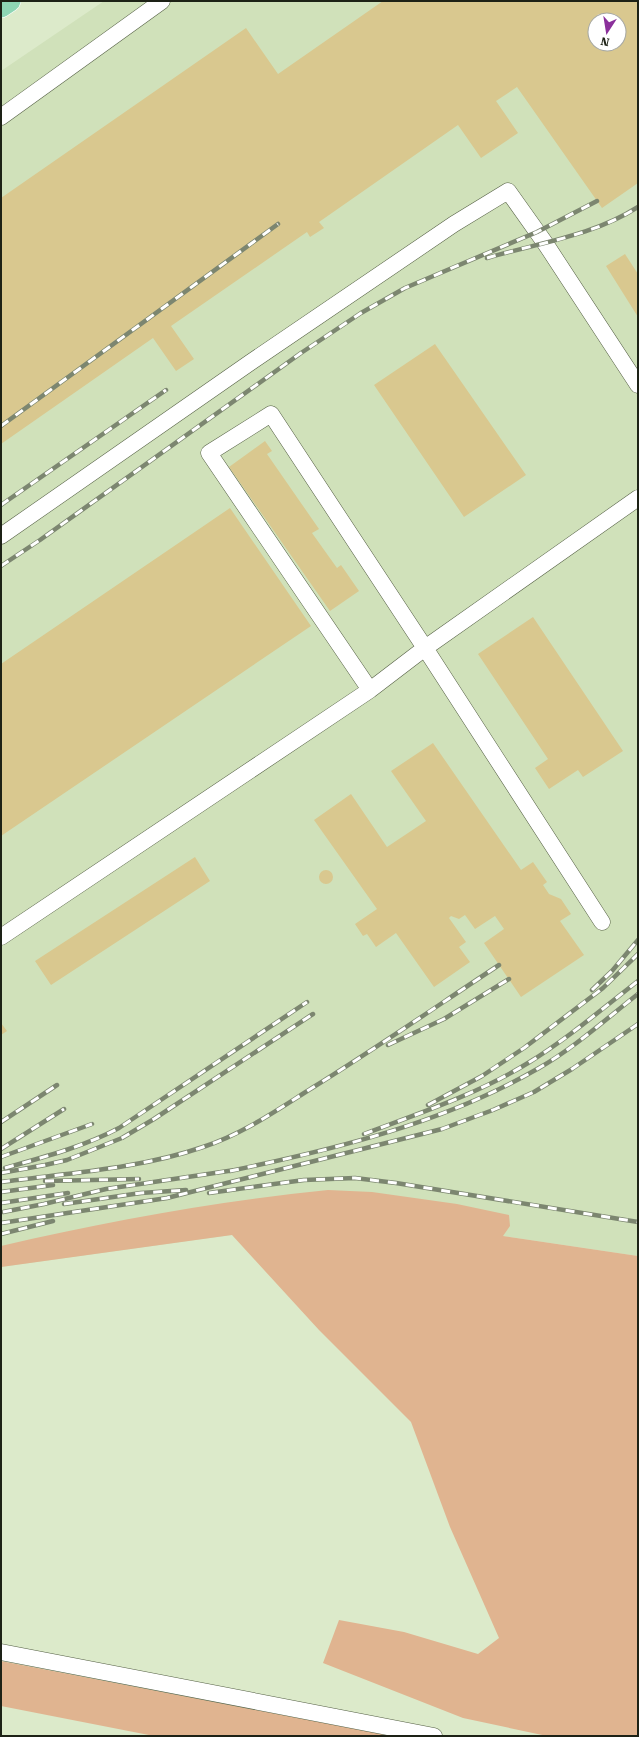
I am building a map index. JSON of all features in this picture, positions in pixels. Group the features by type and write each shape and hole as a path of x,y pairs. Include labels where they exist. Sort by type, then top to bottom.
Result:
{"main road":[{"path":"1,7 10,1"}],"street":[{"path":"1,117 162,1"},
{"path":"1,536 251,362 454,224 508,191 545,243 638,385"},
{"path":"370,690 208,453 271,414 426,648 602,922"},
{"path":"1,937 370,690 426,648 638,498"},
{"path":"1,1652 434,1736"}],"shaded area":[{"path":"104,1 638,1 638,1256 367,1216 1,1267 1,71"},
{"path":"328,1190 372,1192 457,1204 509,1215 510,1226 503,1236 638,1256 638,1736 547,1736 463,1718 323,1663 339,1620 404,1632 478,1654 499,1638 450,1527 411,1422 319,1330 232,1235 1,1267 1,1246 122,1220 204,1206"},
{"path":"1,1661 392,1736 154,1736 1,1706"}],"building":[{"path":"383,1 638,1 638,183 602,208 517,87 496,101 518,133 481,158 458,125 319,222 324,228 310,237 307,232 171,326 194,359 176,371 153,338 1,444 1,198 246,28 278,74"},
{"path":"625,254 638,274 638,317 606,266"},
{"path":"435,344 526,475 464,517 374,385"},
{"path":"265,441 272,451 267,454 319,529 312,533 337,568 341,565 359,591 330,611 229,467"},
{"path":"230,508 311,626 1,836 1,664"},
{"path":"533,617 623,751 583,777 578,770 549,789 535,768 548,759 478,654"},
{"path":"433,743 521,870 533,862 547,882 543,885 549,894 561,899 571,914 560,921 584,955 521,997 484,943 504,929 495,916 475,929 465,915 459,919 451,916 449,918 466,942 459,947 470,962 434,987 396,933 376,947 367,934 363,936 355,924 377,909 314,820 351,794 387,847 426,821 391,771"},
{"path":"195,857 210,881 51,985 35,961"},
{"path":"326,870 331,872 333,877 331,882 326,884 321,882 319,877 321,872"},
{"path":"1,1023 7,1031 1,1035"}],"railway":[{"path":"1,566 40,540 301,353 361,313 405,288 537,232 597,201"},
{"path":"487,258 584,232 621,217 638,207"},
{"path":"1,426 278,224"},
{"path":"1,505 166,390"},
{"path":"592,990 612,971 638,940"},
{"path":"428,1105 482,1076 524,1048 603,988 638,954"},
{"path":"1,1182 129,1165 179,1154 218,1142 286,1105 383,1043 499,965"},
{"path":"388,1045 444,1019 509,979"},
{"path":"364,1134 469,1094 509,1074 557,1044 638,981"},
{"path":"230,1171 270,1163 389,1132 466,1104 503,1087 552,1060 638,994"},
{"path":"5,1168 49,1156 91,1141 119,1128 307,1002"},
{"path":"1,1173 67,1160 122,1138 154,1119 313,1014"},
{"path":"1,1223 167,1198 442,1129 493,1110 534,1092 572,1069 638,1024"},
{"path":"1,1122 57,1085"},
{"path":"1,1149 64,1109"},
{"path":"1,1157 92,1124"},
{"path":"3,1212 106,1189 235,1170"},
{"path":"209,1193 304,1180 355,1178 396,1183 638,1222"},
{"path":"45,1181 139,1179"},
{"path":"1,1192 53,1185"},
{"path":"64,1204 141,1193 186,1190"},
{"path":"1,1203 68,1193"},
{"path":"1,1234 53,1221"}]}
